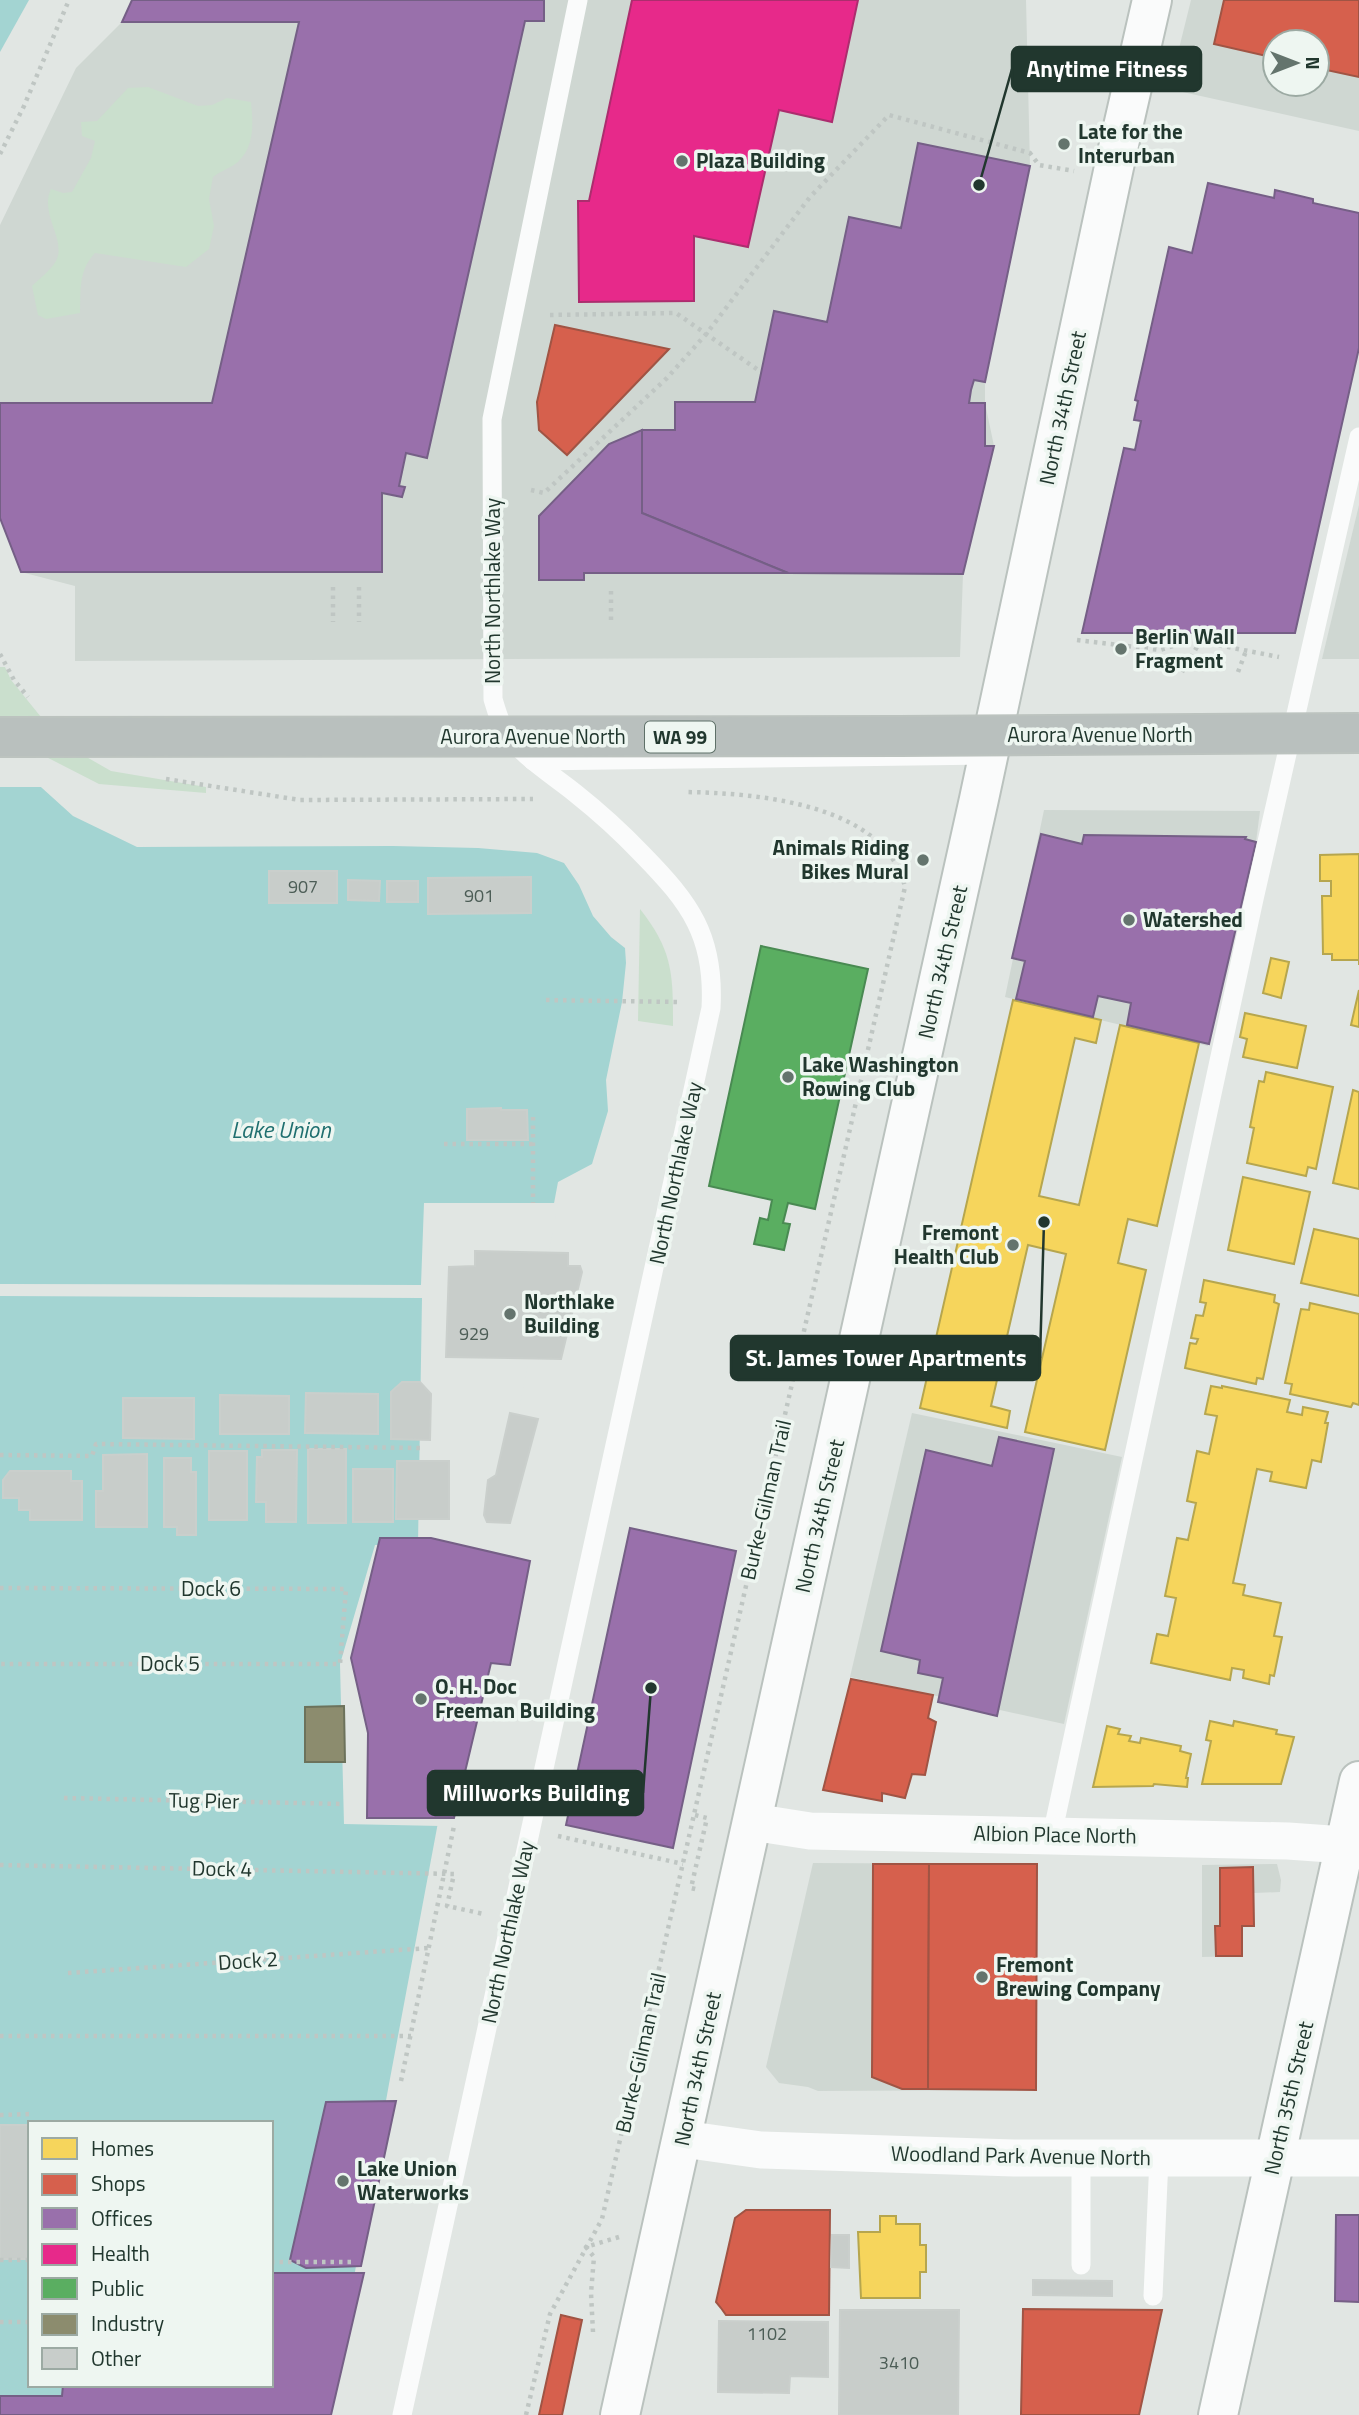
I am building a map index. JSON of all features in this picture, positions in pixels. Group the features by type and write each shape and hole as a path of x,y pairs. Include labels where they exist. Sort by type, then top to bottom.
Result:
{"highway":[{"name":"Aurora Avenue North","path":"0,737 899,737 1359,733"}],"street":[{"path":"1117,152 1124,0"},
{"name":"North 34th Street","path":"620,2415 989,755 1117,152 1152,0"},
{"path":"989,755 1359,748"},
{"name":"North 35th Street","path":"1218,2415 1275,2158 1352,1846 1359,1781"},
{"name":"Albion Place North","path":"752,1822 810,1830 1288,1840 1352,1846"},
{"name":"Woodland Park Avenue North","path":"683,2139 761,2150 1080,2158 1359,2158"}],"lane":[{"name":"North Northlake Way","path":"402,2415 711,1008 712,985 707,950 696,920 685,901 672,884 620,832 533,761 504,730 493,699 492,419 579,0"},
{"path":"1052,1835 1239,967 1359,437"},
{"path":"533,761 989,755"},
{"path":"1080,2158 1080,2264"},
{"path":"1153,2296 1159,2158"}],"path":[{"path":"0,154 24,106 69,0"},
{"path":"531,490 544,493 667,378 707,332 810,197 889,115 1030,153 1039,165 1082,173"},
{"path":"550,315 676,313 761,372"},
{"path":"333,587 333,622"},
{"path":"359,587 359,622"},
{"path":"611,587 611,620"},
{"path":"1077,640 1160,650 1192,640 1286,658"},
{"path":"1182,672 1200,642"},
{"path":"1238,672 1246,651"},
{"name":"Burke-Gilman Trail","path":"526,2415 550,2314 602,2219 905,887 895,858 860,830 817,808 793,801 755,796 683,792"},
{"path":"546,1000 680,1002"},
{"path":"533,1117 533,1203"},
{"path":"444,1144 533,1144"},
{"path":"0,1455 92,1456 96,1444 420,1448"},
{"name":"Dock 6","path":"0,1588 346,1589 340,1664"},
{"name":"Dock 5","path":"0,1664 340,1664"},
{"name":"Tug Pier","path":"64,1798 344,1804"},
{"path":"691,1888 707,1818 695,1815"},
{"path":"401,2081 454,1826"},
{"path":"555,1835 684,1864"},
{"name":"Dock 4","path":"0,1865 445,1873"},
{"path":"445,1873 454,1874 447,1906"},
{"name":"Dock 2","path":"68,1973 429,1948"},
{"path":"0,2036 411,2036"},
{"path":"0,2115 32,2114"},
{"path":"593,2332 594,2257 586,2247 623,2235"},
{"path":"0,2260 28,2260"},
{"path":"273,2262 356,2262"},
{"path":"0,2322 28,2322"}],"shaded area":[{"path":"132,0 1026,0 1030,166 985,382 985,403 994,446 963,574 960,657 75,661 75,586 21,572 0,518 0,225 76,68 122,22"},
{"path":"1191,0 1359,0 1359,131 1169,89"},
{"path":"1359,505 1359,659 1322,659"},
{"name":"Watershed","path":"1044,810 1260,811 1256,842 1208,1046 1005,997"},
{"path":"912,1413 1122,1457 1064,1724 850,1677"},
{"path":"813,1863 1037,1864 1036,2090 818,2091 779,2083 766,2067"},
{"path":"1277,1864 1281,1880 1280,1892 1254,1893 1254,1926 1242,1927 1242,1956 1202,1957 1202,1865"}],"green space":[{"path":"148,87 198,106 212,105 227,98 251,102 250,142 244,156 213,177 209,199 214,226 209,249 186,267 95,253 83,274 80,313 46,319 38,315 32,286 51,268 58,253 48,208 51,189 63,193 72,192 91,158 95,141 82,136 81,122 97,121 128,88"},
{"path":"0,667 5,667 11,680 62,743 111,771 206,787 206,793 99,784 19,743 0,723"},
{"path":"640,909 659,938 669,964 673,1026 638,1021"}],"water":[{"path":"0,0 29,0 0,52"},
{"name":"Lake Union","path":"0,750 73,816 137,847 393,846 478,848 537,853 564,863 579,885 593,916 611,937 625,948 622,1002 606,1080 608,1111 592,1164 558,1182 329,2415 0,2415"}],"pier":[{"path":"0,747 2,748 46,787 0,787"},
{"path":"424,1203 558,1203 441,1826 344,1824 340,1664 375,1545 418,1544 422,1298 0,1296 0,1284 421,1285"}],"building: Homes":[{"path":"1359,854 1359,960 1332,960 1332,954 1323,954 1322,896 1331,896 1331,881 1320,881 1320,855"},
{"path":"1271,958 1289,962 1281,998 1263,993"},
{"path":"1359,990 1359,1027 1351,1025"},
{"path":"1013,1000 1101,1020 1096,1043 1075,1038 1039,1196 1079,1205 1120,1025 1199,1043 1157,1226 1128,1219 1118,1263 1146,1270 1105,1450 1025,1432 1066,1254 1028,1245 991,1406 1010,1411 1007,1428 920,1408"},
{"path":"1245,1013 1306,1026 1297,1068 1243,1057 1247,1039 1240,1037"},
{"path":"1266,1072 1333,1087 1316,1169 1308,1167 1306,1176 1247,1163 1254,1128 1250,1127 1259,1081 1264,1082"},
{"path":"1353,1090 1359,1092 1359,1189 1333,1183"},
{"path":"1243,1177 1310,1192 1294,1264 1228,1250"},
{"path":"1314,1229 1359,1239 1359,1296 1301,1283"},
{"path":"1204,1280 1275,1295 1274,1302 1279,1304 1263,1379 1257,1378 1256,1384 1185,1368 1190,1343 1196,1344 1198,1339 1191,1338 1196,1315 1203,1316 1206,1303 1200,1302"},
{"path":"1310,1303 1359,1314 1359,1405 1353,1403 1351,1407 1290,1394 1292,1384 1285,1383 1301,1309 1309,1310"},
{"path":"1211,1386 1290,1400 1287,1412 1302,1415 1303,1407 1328,1412 1321,1462 1312,1460 1306,1488 1270,1481 1272,1472 1257,1469 1233,1583 1245,1585 1243,1595 1281,1603 1274,1636 1282,1637 1274,1676 1270,1675 1269,1684 1243,1678 1244,1670 1232,1668 1230,1680 1151,1663 1157,1634 1168,1636 1176,1598 1165,1596 1177,1538 1188,1540 1196,1503 1187,1501 1197,1451 1209,1454 1217,1416 1205,1414"},
{"path":"1210,1721 1233,1726 1234,1721 1277,1730 1276,1734 1294,1737 1281,1784 1202,1784 1211,1741 1206,1740"},
{"path":"1107,1726 1120,1729 1118,1734 1131,1736 1129,1741 1140,1743 1141,1738 1181,1746 1180,1751 1191,1754 1187,1787 1154,1784 1093,1787"},
{"path":"880,2216 896,2216 896,2224 920,2224 920,2245 926,2245 926,2272 920,2272 920,2298 861,2298 858,2232 880,2232"}],"building: Shops":[{"path":"1224,0 1359,0 1359,77 1331,71 1331,28 1261,28 1261,55 1214,44"},
{"path":"555,325 669,349 567,455 539,430 537,402"},
{"path":"851,1679 933,1695 928,1718 936,1722 925,1775 912,1774 905,1798 882,1793 882,1801 823,1790"},
{"path":"873,1864 929,1864 928,2089 902,2089 872,2077"},
{"name":"Fremont Brewing Company","path":"929,1864 1037,1864 1036,2090 928,2089"},
{"path":"1253,1867 1254,1926 1242,1926 1242,1956 1216,1956 1215,1926 1220,1926 1220,1868"},
{"path":"746,2210 830,2210 829,2315 726,2315 716,2302 735,2218"},
{"path":"1023,2309 1162,2310 1139,2415 1021,2415"},
{"path":"561,2315 582,2320 562,2415 539,2415"}],"building: Offices":[{"path":"132,0 544,0 544,21 525,21 427,458 406,453 399,486 405,487 402,497 382,493 382,572 21,572 0,518 0,403 212,403 299,22 122,22"},
{"path":"918,143 1030,166 985,382 974,380 971,390 969,403 985,403 985,446 994,446 963,574 788,573 642,513 642,430 675,430 675,402 755,402 774,311 827,322 849,217 901,228"},
{"path":"1208,183 1274,198 1275,190 1313,199 1313,203 1359,213 1359,348 1295,633 1082,633 1124,448 1135,450 1141,421 1134,420 1138,401 1135,400 1169,247 1192,253"},
{"path":"642,430 642,513 788,573 584,573 584,580 539,580 539,516 609,444"},
{"name":"Watershed","path":"1041,834 1082,844 1084,835 1246,837 1245,839 1256,842 1209,1044 1127,1025 1131,1003 1098,996 1093,1017 1016,999 1025,961 1012,958"},
{"path":"999,1437 1054,1449 997,1716 938,1702 943,1678 918,1673 920,1660 881,1651 926,1450 992,1466"},
{"path":"630,1528 736,1551 673,1848 566,1825"},
{"name":"O. H. Doc Freeman Building","path":"380,1538 431,1538 530,1561 510,1665 491,1663 454,1818 367,1818 368,1733 351,1658"},
{"name":"Lake Union Waterworks","path":"396,2101 361,2266 306,2268 290,2260 326,2102"},
{"path":"1336,2215 1359,2215 1359,2302 1335,2301"},
{"path":"273,2273 364,2273 331,2415 0,2415 0,2396 62,2396 63,2387 273,2387"}],"building: Health":[{"name":"Plaza Building","path":"632,0 858,0 832,122 779,110 748,247 694,236 694,301 579,302 578,201 589,201"}],"building: Public":[{"name":"Lake Washington Rowing Club","path":"761,946 868,969 815,1209 788,1203 783,1223 790,1224 784,1250 754,1244 760,1218 768,1220 772,1200 709,1186"}],"building: Industry":[{"path":"344,1706 345,1762 305,1762 305,1707"}],"building: Other":[{"path":"269,871 337,871 337,903 269,903"},
{"path":"531,877 531,913 428,914 428,878"},
{"path":"348,880 380,881 379,901 348,900"},
{"path":"387,881 418,881 418,902 387,902"},
{"path":"467,1109 527,1110 528,1140 467,1140"},
{"name":"Northlake Building","path":"475,1251 568,1253 568,1266 580,1266 582,1272 561,1359 446,1357 449,1267 475,1266"},
{"path":"402,1382 420,1382 431,1394 430,1440 391,1439 391,1392"},
{"path":"306,1393 378,1394 378,1434 305,1433"},
{"path":"220,1395 289,1396 289,1434 220,1434"},
{"path":"123,1398 194,1398 194,1439 123,1438"},
{"path":"510,1413 538,1419 510,1523 487,1522 484,1515 488,1480 496,1475"},
{"path":"308,1449 346,1449 346,1523 308,1523"},
{"path":"262,1450 297,1450 296,1522 266,1522 266,1502 256,1502 257,1457 262,1457"},
{"path":"209,1451 247,1451 247,1520 209,1520"},
{"path":"147,1454 147,1527 96,1527 96,1491 103,1491 103,1455"},
{"path":"164,1458 191,1458 191,1472 196,1472 196,1535 177,1535 177,1527 164,1527"},
{"path":"397,1461 449,1461 449,1519 396,1519"},
{"path":"353,1469 393,1469 393,1522 353,1522"},
{"path":"10,1471 71,1471 71,1481 82,1481 82,1520 30,1520 30,1510 19,1510 19,1498 3,1498 3,1480"},
{"path":"0,2125 28,2125 28,2259 0,2259"},
{"path":"832,2235 849,2235 849,2268 831,2267"},
{"path":"1033,2280 1112,2281 1112,2296 1033,2295"},
{"path":"840,2310 959,2310 958,2415 839,2415"},
{"path":"719,2321 828,2322 828,2377 790,2376 789,2393 718,2392"}],"place":[{"name":"Late for the Interurban","path":"1064,144"},
{"name":"Plaza Building","path":"682,161"},
{"name":"Anytime Fitness","path":"979,185"},
{"name":"Berlin Wall Fragment","path":"1121,649"},
{"name":"Animals Riding Bikes Mural","path":"923,860"},
{"name":"Watershed","path":"1129,920"},
{"name":"Lake Washington Rowing Club","path":"788,1077"},
{"name":"St. James Tower Apartments","path":"1044,1222"},
{"name":"Fremont Health Club","path":"1013,1245"},
{"name":"Northlake Building","path":"510,1314"},
{"name":"Millworks Building","path":"651,1688"},
{"name":"O. H. Doc Freeman Building","path":"421,1699"},
{"name":"Fremont Brewing Company","path":"982,1977"},
{"name":"Lake Union Waterworks","path":"343,2181"}]}
